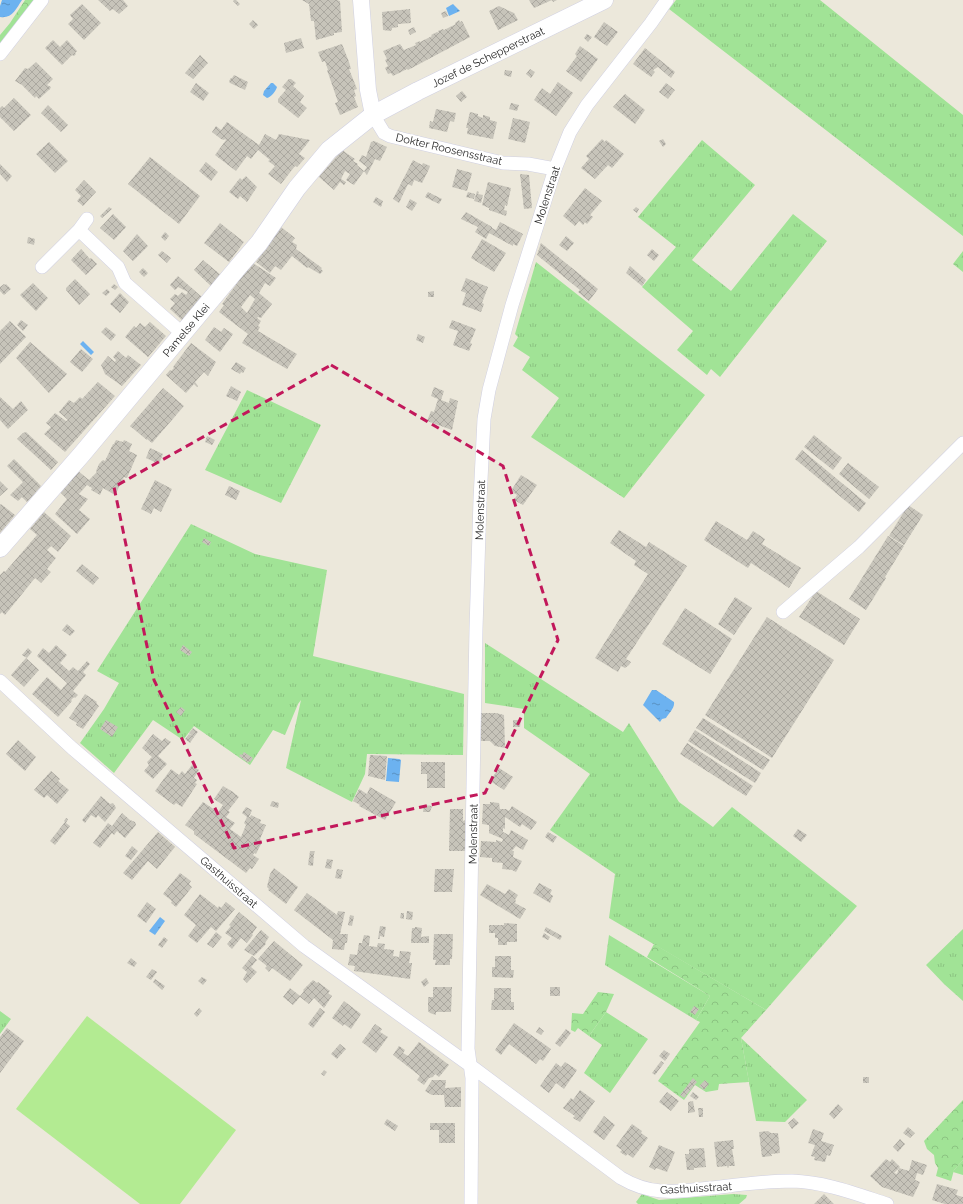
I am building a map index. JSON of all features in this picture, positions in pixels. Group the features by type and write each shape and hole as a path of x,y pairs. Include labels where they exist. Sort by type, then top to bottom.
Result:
{"main road":[{"name":"Jozef de Schepperstraat","path":"373,115 418,91 604,0"},
{"name":"Pamelse Klei","path":"0,548 82,454 183,334 258,243 297,188 329,150 373,115"}],"street":[{"path":"0,54 42,0"},
{"name":"Dokter Roosensstraat","path":"361,0 368,90 373,115 384,133 390,136 503,163 528,164 555,169"},
{"name":"Molenstraat","path":"470,1066 468,1049 476,629 484,419 489,390 512,305 555,169 570,132 588,105 667,0"},
{"path":"42,267 79,230 87,219"},
{"path":"79,230 118,267 125,283 183,334"},
{"path":"783,612 859,547 963,443"},
{"name":"Gasthuisstraat","path":"0,682 72,748 304,946 470,1066 621,1178 643,1188 661,1192 793,1181 838,1188 887,1204"},
{"path":"470,1066 472,1078 471,1204"}],"highlighted area":[{"path":"331,365 503,466 558,640 485,793 234,848 154,680 114,487"}],"green space":[{"path":"25,0 36,0 0,45 0,35"},
{"path":"676,0 820,0 963,115 963,236 669,9"},
{"path":"702,140 755,185 692,260 731,291 793,214 827,241 720,377 711,369 707,375 677,350 693,331 642,287 676,247 638,217"},
{"path":"963,251 963,272 953,264"},
{"path":"536,262 705,395 624,498 531,437 559,398 522,370 530,357 513,346 518,337 515,334"},
{"path":"247,390 321,425 281,503 205,470"},
{"path":"191,524 255,554 327,570 313,656 464,694 463,755 367,754 365,774 352,802 286,768 301,700 285,735 273,730 250,765 194,726 183,740 153,720 114,773 80,743 104,709 119,683 97,671"},
{"path":"485,643 623,732 629,723 679,802 713,827 732,807 857,906 766,1010 609,918 615,874 550,830 590,774 524,728 524,709 485,703"},
{"path":"963,929 963,1001 926,965"},
{"path":"609,935 710,996 696,1020 605,965"},
{"path":"654,944 766,1010 741,1038 749,1082 719,1084 718,1090 706,1092 695,1085 684,1100 658,1081 700,1022 696,1020 710,996 647,957"},
{"path":"598,992 614,994 606,1012 589,1036 578,1028 575,1032 571,1030 572,1013 583,1014"},
{"path":"0,1011 11,1019 0,1034"},
{"path":"606,1012 648,1039 610,1093 584,1073 602,1045 589,1036"},
{"path":"87,1016 236,1130 180,1204 140,1204 16,1109"},
{"path":"741,1038 807,1100 785,1122 756,1121"},
{"path":"963,1100 963,1160 954,1170 951,1181 936,1176 938,1168 935,1163 934,1155 927,1149 924,1141"},
{"path":"963,1160 963,1175 953,1172 954,1170"},
{"path":"642,1194 659,1200 733,1194 747,1195 746,1198 739,1204 638,1204 636,1202"}],"water":[{"path":"2,0 22,0 11,15 0,17 0,6"},
{"path":"453,4 460,11 449,16 446,8"},
{"path":"271,83 277,87 273,94 267,98 263,95 264,91"},
{"path":"83,341 94,352 91,355 80,344"},
{"path":"652,690 656,690 674,702 672,710 666,718 662,719 660,722 643,705"},
{"path":"388,758 401,760 399,782 386,781"},
{"path":"160,917 165,921 155,935 149,931"}],"building":[{"path":"98,0 123,0 128,6 119,14 113,9 110,11"},
{"path":"234,0 240,4 238,6 233,1"},
{"path":"302,0 340,1 342,32 334,33 334,35 316,40 314,21 311,21 309,4"},
{"path":"529,0 552,0 534,8"},
{"path":"82,4 101,23 84,40 68,24 73,19 70,15"},
{"path":"499,6 514,13 518,20 498,30 489,11"},
{"path":"410,9 411,23 398,24 398,27 392,28 390,31 383,30 382,12"},
{"path":"446,11 448,16 443,18 441,13"},
{"path":"253,20 258,25 254,29 249,24"},
{"path":"459,20 460,22 462,21 470,37 408,70 407,69 393,76 391,73 388,74 385,68 388,66 385,60 387,59 383,51 400,44 404,50 416,45 415,43 432,36 431,35 437,32 439,33 438,31 444,30 456,24 455,23"},
{"path":"604,22 618,32 607,46 594,37"},
{"path":"414,27 416,32 410,35 408,30"},
{"path":"587,34 592,37 588,42 584,38"},
{"path":"301,38 304,48 286,53 284,43"},
{"path":"53,40 60,47 67,40 77,51 75,53 76,54 74,56 72,55 62,65 45,48"},
{"path":"342,44 351,69 349,69 357,89 354,90 356,96 354,97 358,107 340,115 335,103 338,102 325,61 322,62 318,52"},
{"path":"580,46 598,59 581,82 566,71 577,56 575,54"},
{"path":"645,48 675,72 671,78 658,67 653,70 655,72 651,77 633,64"},
{"path":"200,55 208,63 193,79 185,73"},
{"path":"36,62 53,79 47,85 51,87 50,89 39,99 36,96 35,98 22,85 15,81 25,68 28,69"},
{"path":"530,69 535,72 531,78 526,74"},
{"path":"505,70 512,71 511,77 504,75"},
{"path":"234,75 248,82 245,90 230,83 229,81"},
{"path":"289,79 296,83 293,86 304,96 300,102 307,108 298,118 278,102 278,99 286,90 282,87"},
{"path":"558,82 573,93 556,116 534,100 542,88 550,94"},
{"path":"196,83 209,93 203,101 190,92"},
{"path":"666,83 675,90 668,99 659,92"},
{"path":"462,91 467,97 461,102 456,96"},
{"path":"625,94 645,110 635,124 613,107"},
{"path":"14,98 31,115 14,131 0,117 0,108 2,106 4,108"},
{"path":"511,103 519,105 517,111 509,109"},
{"path":"48,105 68,125 61,132 41,113"},
{"path":"436,109 456,113 454,122 450,121 447,132 429,128 430,121 433,122"},
{"path":"470,112 478,114 478,116 483,118 483,115 490,117 490,120 497,122 493,139 467,134 468,128 466,128"},
{"path":"513,118 530,122 525,143 508,139"},
{"path":"227,122 259,145 265,134 276,140 279,134 310,140 299,154 305,158 297,167 295,166 281,184 268,174 275,166 258,150 251,159 247,156 236,171 215,155 226,140 221,139 212,132 216,126 221,130"},
{"path":"602,139 605,142 606,140 624,154 612,168 608,165 595,179 581,168 589,159 586,156"},
{"path":"663,139 666,144 663,147 659,141"},
{"path":"374,141 387,147 380,161 375,159 367,175 364,171 367,167 359,161 362,155 366,157 371,142"},
{"path":"49,142 68,161 55,173 36,154"},
{"path":"342,150 355,159 353,161 364,171 354,185 346,180 350,174 345,171 341,179 346,182 344,185 340,182 334,190 319,177"},
{"path":"150,157 200,196 179,224 128,184"},
{"path":"413,160 422,165 423,163 430,166 422,183 414,180 412,186 408,184 399,203 393,199"},
{"path":"206,162 218,172 211,181 199,171"},
{"path":"0,164 12,176 7,182 0,174"},
{"path":"457,169 472,173 467,191 452,187"},
{"path":"520,174 529,175 532,208 524,209"},
{"path":"246,176 257,187 247,202 240,196 238,199 229,192 240,178 242,180"},
{"path":"84,180 96,192 83,206 77,201 81,196 75,190"},
{"path":"488,182 511,188 507,206 505,205 504,210 507,211 506,216 489,210 489,208 482,205"},
{"path":"585,188 602,201 590,215 593,217 587,224 585,222 583,225 579,221 575,226 563,216"},
{"path":"477,191 479,192 478,194 483,195 481,203 474,201"},
{"path":"428,192 442,199 439,204 425,197"},
{"path":"468,192 475,194 474,199 466,197"},
{"path":"376,197 383,201 381,207 373,202"},
{"path":"410,199 417,203 412,211 406,207"},
{"path":"109,207 112,209 102,218 100,216"},
{"path":"636,207 639,209 637,213 633,210"},
{"path":"466,212 496,230 500,222 523,234 517,246 513,244 513,246 489,233 486,239 475,232 478,227 461,219"},
{"path":"113,214 126,227 114,240 100,228"},
{"path":"220,223 244,242 229,262 204,243"},
{"path":"281,227 295,238 292,242 297,245 296,249 322,268 321,269 323,271 320,274 308,267 307,268 292,256 281,270 275,266 270,273 256,262"},
{"path":"165,232 169,236 165,241 161,237"},
{"path":"137,234 148,246 133,261 123,251"},
{"path":"566,236 574,243 567,251 559,245"},
{"path":"28,237 35,239 34,245 27,243"},
{"path":"482,239 506,253 494,272 471,258"},
{"path":"541,243 598,289 589,301 578,292 580,290 537,255"},
{"path":"81,249 97,264 86,275 71,260"},
{"path":"652,249 659,255 654,261 647,255"},
{"path":"162,251 171,258 167,263 158,255"},
{"path":"203,260 222,276 212,287 194,270"},
{"path":"253,263 276,278 270,286 265,283 259,293 272,304 261,318 257,318 261,321 258,326 260,327 258,331 297,354 287,369 242,343 248,334 219,312 224,305 222,304 248,268 249,269","holes":["250,295 255,299 247,313 241,307"]},
{"path":"630,266 646,280 642,286 626,273"},
{"path":"143,268 148,273 144,277 139,272"},
{"path":"178,276 203,298 183,321 170,309 175,303 170,299 175,294 178,296 182,292 186,295 188,292 178,287 175,290 170,285"},
{"path":"466,278 488,287 482,303 484,304 481,312 462,305 466,293 461,291"},
{"path":"75,279 90,294 79,305 66,290 66,288"},
{"path":"33,283 48,298 36,311 20,295"},
{"path":"4,284 11,289 4,295 0,291 0,287"},
{"path":"114,284 118,287 115,290 111,287"},
{"path":"107,289 110,292 106,296 102,293"},
{"path":"434,291 434,297 428,297 428,292"},
{"path":"120,293 129,302 120,313 110,304"},
{"path":"21,320 28,325 23,331 17,325"},
{"path":"452,320 476,329 470,343 472,344 469,351 453,345 458,331 449,328"},
{"path":"10,321 26,337 0,364 0,331"},
{"path":"150,322 166,336 148,357 125,337 134,326 136,328 140,323 145,327"},
{"path":"106,327 116,335 111,341 101,332"},
{"path":"214,327 221,332 224,328 233,334 220,352 205,340"},
{"path":"418,334 425,337 423,343 416,340"},
{"path":"30,342 67,374 49,393 16,358"},
{"path":"191,343 216,362 208,376 204,372 195,382 198,386 197,387 194,384 186,393 166,375 174,368 173,367"},
{"path":"81,349 93,359 82,372 70,362"},
{"path":"118,351 126,358 128,355 141,365 122,386 105,374 101,365 108,356 115,362 116,360 113,357"},
{"path":"236,362 246,368 243,373 241,372 240,374 231,369"},
{"path":"98,382 115,396 65,452 44,434 51,427 46,423 55,413 66,421 68,420 59,412 69,400 74,403 80,397 82,399"},
{"path":"231,386 241,392 237,401 226,396"},
{"path":"434,387 444,391 441,400 449,403 450,398 458,401 452,430 427,421 431,411 434,412 438,399 431,396"},
{"path":"163,388 184,406 152,443 130,426"},
{"path":"0,397 13,409 21,401 28,410 8,429 0,420"},
{"path":"26,432 58,462 51,470 17,439"},
{"path":"814,435 842,458 833,470 804,447"},
{"path":"207,436 215,440 212,445 205,442"},
{"path":"116,440 123,442 124,440 132,444 129,451 137,455 127,478 124,477 115,495 103,488 100,495 91,490 92,488 87,485 79,494 88,499 79,510 90,519 77,534 55,514 67,499 60,492 78,471 89,480 97,472 96,471 99,464 103,460 105,461"},
{"path":"150,448 163,454 159,464 146,458"},
{"path":"802,450 866,503 859,512 795,459"},
{"path":"14,459 41,486 27,502 22,497 18,501 10,495 23,482 7,466"},
{"path":"848,463 879,487 869,499 839,474"},
{"path":"521,475 537,485 523,505 514,500 517,495 511,491"},
{"path":"155,480 172,489 161,512 154,508 151,514 141,509"},
{"path":"0,481 8,489 0,496"},
{"path":"229,486 240,491 236,500 225,495"},
{"path":"1,504 15,515 0,533 0,505"},
{"path":"908,505 923,515 904,545 889,536"},
{"path":"44,512 71,536 58,552 51,546 47,550 56,558 47,569 51,572 41,583 35,578 5,615 2,612 0,614 0,575 4,571 5,572 37,535 30,529"},
{"path":"716,521 747,540 753,531 765,539 762,544 801,568 789,588 751,563 748,568 704,540"},
{"path":"619,530 646,547 649,542 687,566 626,659 631,662 625,668 621,666 618,672 595,658 648,574 634,565 636,561 610,543"},
{"path":"888,536 904,546 866,610 849,599"},
{"path":"204,538 211,542 209,546 202,542"},
{"path":"82,564 99,578 93,585 76,571"},
{"path":"816,591 860,619 844,645 799,617"},
{"path":"735,597 752,608 734,635 718,624"},
{"path":"685,608 732,639 710,674 662,644"},
{"path":"767,617 834,660 772,758 705,715"},
{"path":"67,624 75,631 70,636 62,630"},
{"path":"56,645 67,655 60,663 69,671 73,667 78,671 87,661 90,664 83,672 86,675 73,691 78,695 71,700 72,701 58,717 32,694 47,677 61,690 67,683 37,656 43,648 49,653"},
{"path":"183,645 192,652 189,656 180,650"},
{"path":"28,648 32,652 27,658 22,655"},
{"path":"26,658 39,670 24,687 11,675"},
{"path":"85,694 97,702 96,703 99,706 83,729 69,718"},
{"path":"181,707 185,710 181,716 176,712"},
{"path":"480,713 496,713 504,715 505,748 495,746 490,741 480,741"},
{"path":"703,718 770,760 763,770 696,728"},
{"path":"106,720 118,727 112,737 100,729"},
{"path":"513,720 521,720 520,727 513,727"},
{"path":"193,728 198,732 194,737 189,733"},
{"path":"695,730 761,773 755,783 688,741"},
{"path":"153,734 162,741 165,738 171,742 158,756 167,764 153,779 144,771 149,765 147,762 152,757 142,748"},
{"path":"189,734 194,737 190,743 185,739"},
{"path":"18,740 36,757 25,771 6,754"},
{"path":"687,743 753,786 746,796 680,754"},
{"path":"244,752 253,758 248,763 239,756"},
{"path":"370,755 387,756 385,780 368,776"},
{"path":"421,762 445,762 445,788 427,788 427,774 421,774"},
{"path":"192,765 199,770 194,778 197,780 195,783 197,784 182,807 176,803 174,805 155,791 171,769 179,775 182,771 185,774"},
{"path":"499,768 513,777 504,790 490,781"},
{"path":"51,771 60,779 58,781 69,790 57,804 47,795 44,798 34,790"},
{"path":"223,786 239,797 228,811 230,812 226,817 235,823 230,829 241,837 246,825 244,823 247,817 242,813 246,807 252,810 249,817 251,815 261,820 260,823 266,825 260,839 262,842 256,854 254,853 253,855 259,859 252,869 250,868 246,873 194,834 194,831 185,825 203,802 218,812 223,805 214,799"},
{"path":"370,787 396,802 385,820 359,806 360,805 353,801 359,789 367,794"},
{"path":"101,796 110,804 113,803 116,808 105,822 98,815 96,818 91,815 85,823 82,820"},
{"path":"272,801 279,803 278,808 270,806"},
{"path":"490,802 499,803 500,809 506,809 509,811 512,806 537,822 531,830 522,824 520,827 505,817 505,829 503,828 503,832 509,835 511,830 528,840 523,850 516,846 512,851 514,851 513,857 522,861 516,872 502,869 503,863 492,862 492,858 480,857 481,841 496,842 496,840 502,842 503,839 489,833 489,825 482,824 483,804 490,804"},
{"path":"424,805 432,806 430,812 423,812"},
{"path":"450,809 463,809 463,821 465,820 465,851 449,851"},
{"path":"122,813 130,820 135,822 136,825 125,838 117,831 114,835 112,833 100,848 93,843 108,823 112,826"},
{"path":"66,818 68,819 66,823 70,826 55,845 50,841 65,822 64,821"},
{"path":"798,829 807,835 801,842 793,836"},
{"path":"158,832 175,847 157,869 148,861 132,880 123,873"},
{"path":"548,832 557,837 553,843 545,837"},
{"path":"132,846 138,851 131,860 125,856"},
{"path":"310,851 315,851 313,866 308,865"},
{"path":"327,859 333,860 331,869 325,868"},
{"path":"274,868 298,887 286,904 268,890 269,889 267,887 270,874"},
{"path":"337,869 343,870 341,879 335,878"},
{"path":"435,869 454,869 452,892 434,892"},
{"path":"180,873 191,881 189,884 192,887 176,907 171,903 172,901 163,894"},
{"path":"539,883 552,890 550,894 553,896 550,903 533,893"},
{"path":"487,884 505,894 509,889 518,895 515,903 526,909 520,919 480,895"},
{"path":"307,893 337,915 338,911 345,912 340,934 348,934 347,943 345,943 344,950 332,949 333,940 294,910"},
{"path":"200,894 218,908 219,906 221,908 226,902 235,909 216,931 211,927 197,943 188,936 196,925 184,915"},
{"path":"147,902 156,909 146,923 137,916"},
{"path":"407,911 413,912 412,920 406,919"},
{"path":"239,912 257,927 247,943 241,938 232,949 227,944 232,938 225,933"},
{"path":"401,913 404,913 404,919 400,918"},
{"path":"350,915 354,916 352,926 348,925"},
{"path":"504,923 517,924 517,942 507,942 507,945 498,945 498,938 495,938 495,933 489,933 489,925 504,925"},
{"path":"380,926 386,927 384,937 380,936 380,939 378,939"},
{"path":"546,927 562,936 560,940 544,931"},
{"path":"412,928 422,928 421,937 429,936 429,943 411,943"},
{"path":"261,930 269,937 265,943 266,944 254,956 244,950"},
{"path":"216,932 222,937 213,948 207,944"},
{"path":"544,933 550,937 548,940 542,937"},
{"path":"434,934 453,934 452,959 450,959 450,965 435,965 436,960 433,960"},
{"path":"364,935 370,936 369,946 377,947 378,943 385,944 384,949 394,950 393,956 399,957 400,951 411,952 409,963 412,963 410,979 354,971 355,966 348,965 350,954 357,955 359,943 362,943"},
{"path":"164,937 168,940 162,948 158,945"},
{"path":"274,941 303,965 290,981 272,968 269,972 265,968 267,966 258,959"},
{"path":"252,956 257,960 251,967 257,972 247,983 243,979 247,972 242,968"},
{"path":"495,956 511,956 511,970 514,970 513,978 492,977 492,967 495,967"},
{"path":"131,958 137,963 134,967 127,963"},
{"path":"152,969 157,972 151,980 146,977"},
{"path":"202,977 207,980 203,985 198,981"},
{"path":"426,978 429,983 424,987 421,982"},
{"path":"155,979 165,986 162,990 153,982"},
{"path":"313,980 330,991 328,993 332,996 324,1008 314,998 309,1004 300,997 293,1005 283,997 290,988 300,996 304,991 303,990"},
{"path":"433,987 452,987 451,1012 436,1012 436,1015 428,1011 428,997 433,997"},
{"path":"550,987 560,987 560,996 550,996"},
{"path":"494,988 511,988 511,1002 514,1002 514,1010 491,1010 492,1000 494,1000"},
{"path":"344,1001 361,1014 351,1029 344,1024 343,1026 332,1018"},
{"path":"694,1006 699,1009 695,1015 690,1012"},
{"path":"199,1008 202,1011 197,1017 194,1014"},
{"path":"320,1008 325,1012 313,1028 308,1024"},
{"path":"514,1023 551,1049 543,1061 540,1059 536,1064 509,1044 501,1055 495,1050"},
{"path":"375,1024 382,1029 380,1032 388,1037 376,1053 362,1042"},
{"path":"539,1027 544,1031 541,1035 536,1032"},
{"path":"7,1028 24,1041 0,1073 0,1037"},
{"path":"566,1029 571,1033 560,1047 555,1043"},
{"path":"419,1042 449,1065 439,1077 435,1074 433,1077 429,1078 424,1085 417,1080 420,1076 393,1055 399,1046 405,1050 403,1053 408,1056"},
{"path":"340,1044 346,1049 337,1059 331,1054"},
{"path":"664,1050 670,1054 665,1061 659,1056"},
{"path":"661,1061 664,1063 655,1075 652,1073"},
{"path":"565,1062 577,1070 564,1089 556,1083 549,1093 540,1086 556,1063 561,1067"},
{"path":"324,1070 327,1072 324,1076 321,1074"},
{"path":"863,1077 869,1077 869,1083 863,1083"},
{"path":"693,1078 697,1082 684,1098 680,1095"},
{"path":"432,1080 446,1080 445,1088 461,1087 461,1107 445,1107 444,1095 432,1095 425,1091"},
{"path":"705,1080 709,1084 704,1090 699,1086"},
{"path":"580,1090 595,1101 580,1122 573,1118 575,1116 563,1108 571,1098 573,1100"},
{"path":"667,1092 679,1101 671,1111 659,1102"},
{"path":"693,1092 699,1097 696,1100 690,1096"},
{"path":"693,1101 695,1112 688,1113 688,1102"},
{"path":"838,1104 843,1109 834,1119 829,1114"},
{"path":"698,1108 703,1108 703,1117 699,1117"},
{"path":"604,1116 615,1125 604,1140 593,1132"},
{"path":"794,1118 799,1123 792,1129 788,1123"},
{"path":"387,1119 398,1126 395,1131 384,1124"},
{"path":"430,1123 455,1123 455,1143 439,1143 439,1130 430,1130"},
{"path":"632,1124 642,1131 641,1133 648,1138 633,1158 620,1152 622,1150 616,1146"},
{"path":"908,1127 915,1133 910,1138 903,1133"},
{"path":"813,1129 824,1133 821,1141 834,1145 830,1156 827,1155 825,1162 814,1160 815,1157 811,1156 815,1145 808,1143"},
{"path":"768,1131 771,1133 778,1133 780,1153 762,1157 759,1132"},
{"path":"900,1139 905,1144 898,1152 893,1147"},
{"path":"733,1140 734,1149 732,1149 735,1166 729,1166 728,1168 727,1166 717,1167 714,1142"},
{"path":"659,1145 675,1152 667,1172 656,1168 655,1170 649,1167"},
{"path":"704,1148 706,1167 687,1170 685,1154 689,1154 689,1149"},
{"path":"886,1159 890,1162 892,1159 900,1167 899,1168 909,1171 912,1160 927,1165 923,1175 917,1173 915,1180 920,1182 913,1197 882,1187 870,1176"},
{"path":"937,1184 958,1190 956,1195 963,1197 963,1204 945,1204 932,1200"},
{"path":"824,1194 834,1204 814,1204"}]}
